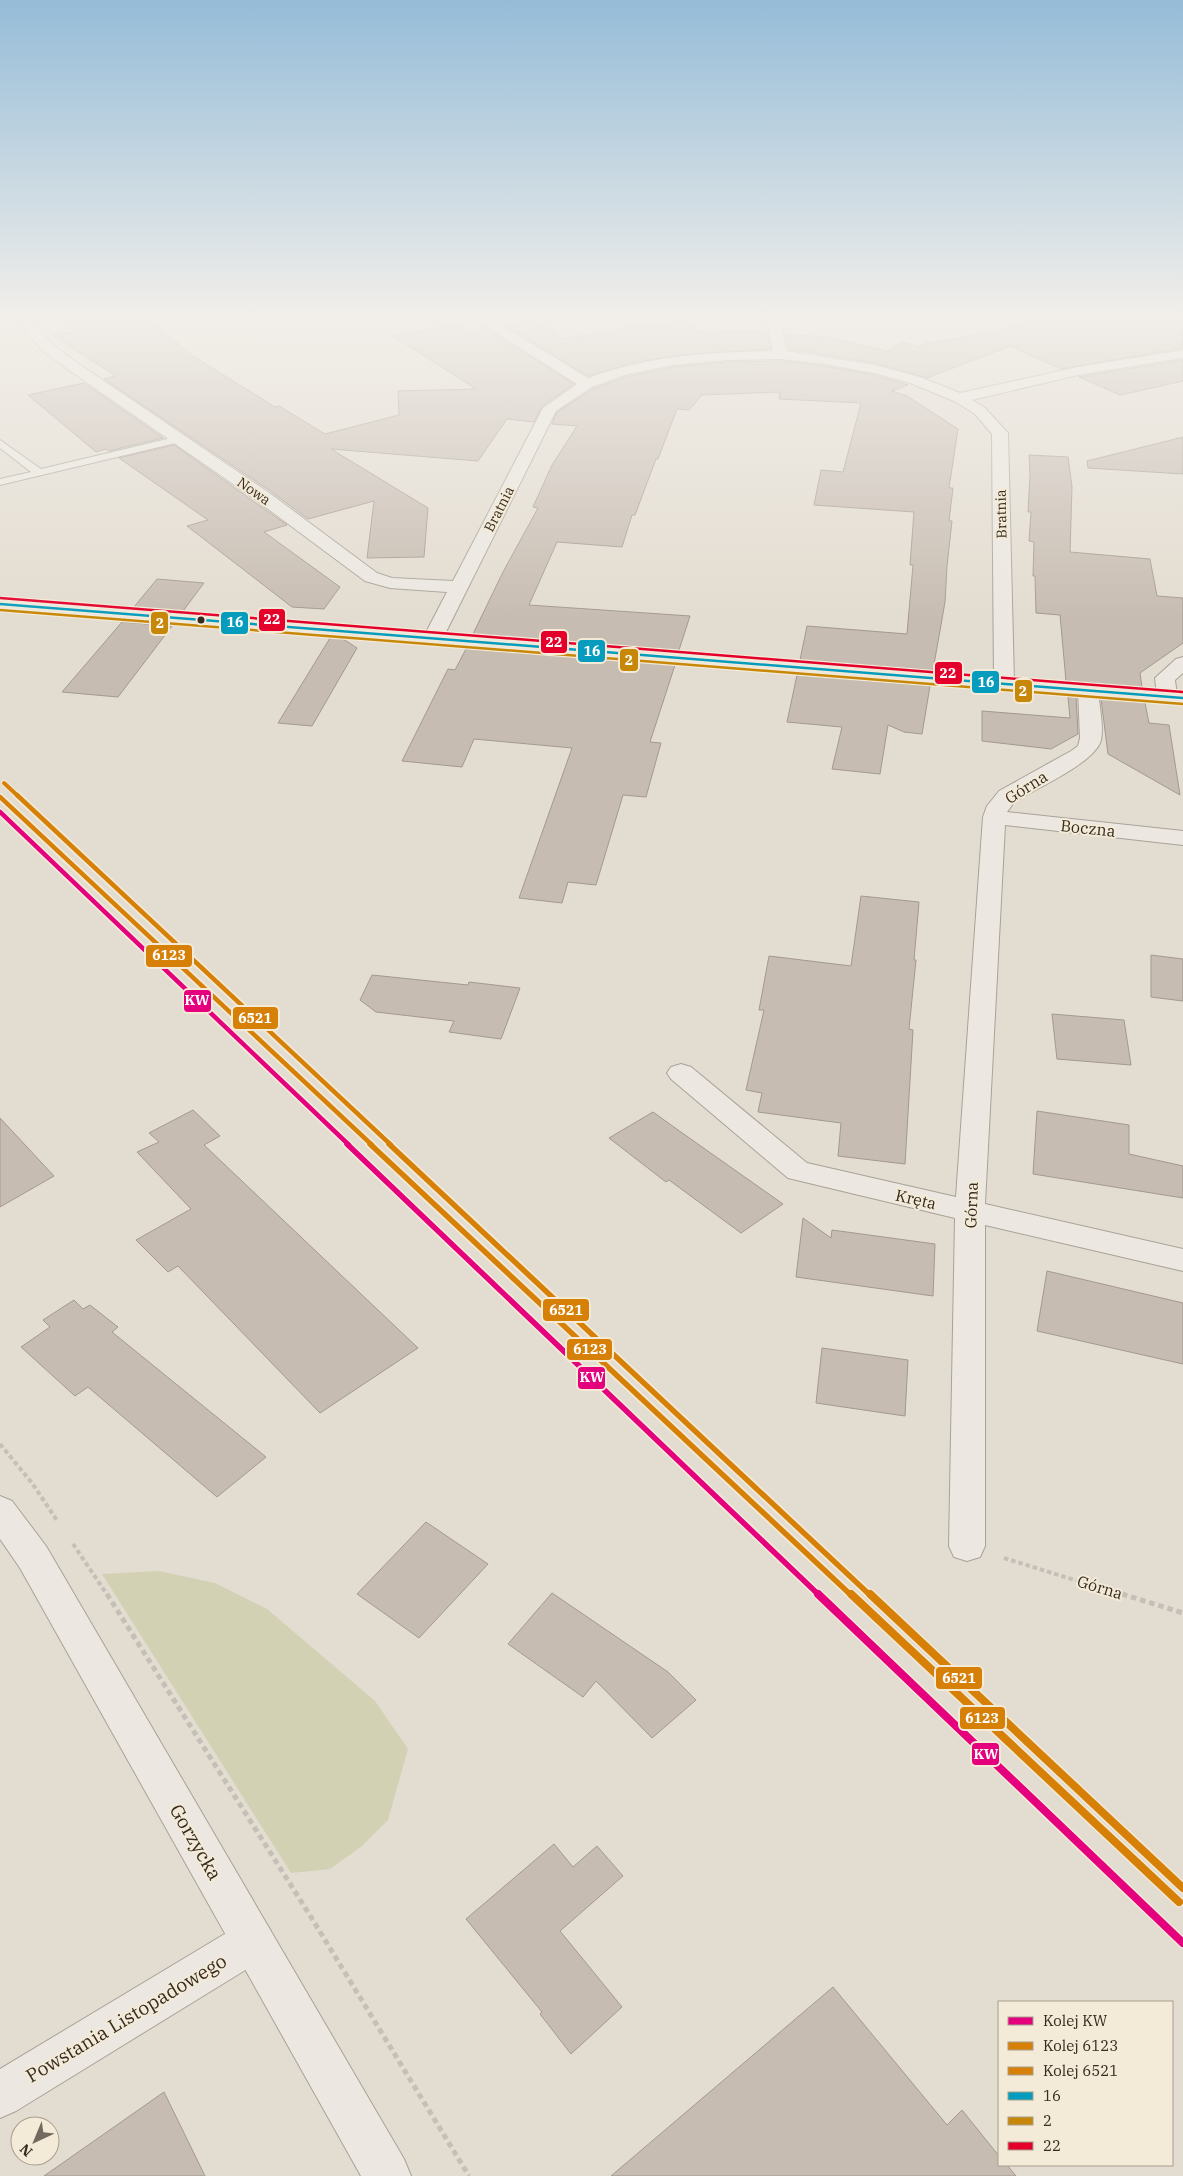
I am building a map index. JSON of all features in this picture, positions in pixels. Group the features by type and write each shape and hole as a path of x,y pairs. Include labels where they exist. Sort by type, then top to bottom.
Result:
{"street":[{"name":"Nowa","path":"149,418 262,496 371,577 390,583 459,587"},
{"name":"Bratnia","path":"433,638 545,418"},
{"name":"Bratnia","path":"986,418 1000,433 1004,684"},
{"path":"0,604 1175,697"},
{"path":"1175,697 1165,678 1183,663"},
{"name":"Górna","path":"967,1546 970,1211 994,817 998,806 1007,796 1078,756 1088,748 1092,738 1088,690"},
{"name":"Boczna","path":"994,817 1183,838"},
{"name":"Kręta","path":"681,1073 798,1171 1183,1260"},
{"name":"Gorzycka","path":"0,1512 33,1557 387,2176"},
{"name":"Powstania Listopadowego","path":"0,2095 253,1941"}],"lane":[{"path":"0,482 180,439"},
{"path":"0,443 39,473"}],"path":[{"path":"0,1444 32,1483 61,1526"},
{"path":"71,1541 112,1601 311,1918 469,2176"},
{"name":"Górna","path":"967,1546 1183,1613"}],"green space":[{"path":"159,1571 215,1583 267,1609 375,1701 408,1749 388,1820 362,1846 330,1869 291,1873 102,1574"}],"building":[{"path":"55,418 134,418 163,438 109,451 106,449 96,452"},
{"path":"161,418 298,418 325,434 389,418 536,418 534,422 507,419 478,461 331,449 428,508 424,557 367,558 374,501 308,519 269,490"},
{"path":"555,418 674,418 635,515 632,515 622,547 557,542 529,605 690,616 679,650 473,634 503,572 538,508 533,507 552,465 577,426 552,424"},
{"path":"857,418 940,418 958,429 949,488 953,488 949,521 952,521 945,602 933,670 800,660 807,626 907,634 913,565 910,565 914,512 814,505 821,470 843,472"},
{"path":"1183,437 1183,474 1088,468 1087,461"},
{"path":"174,445 287,525 264,532 340,587 324,609 292,607 187,526 208,520 119,458"},
{"path":"1029,455 1068,457 1072,487 1070,552 1150,559 1157,596 1183,598 1183,643 1140,673 1142,687 1066,681 1060,615 1036,613 1035,576 1033,576 1034,542 1029,541 1031,512 1028,512"},
{"path":"157,579 204,583 183,611 134,607"},
{"path":"122,622 172,626 118,697 62,692"},
{"path":"330,638 343,639 357,648 312,726 278,723"},
{"path":"466,649 675,665 650,742 661,743 646,797 623,795 596,885 568,882 562,903 519,898 572,748 474,739 462,767 402,761 448,669 455,670"},
{"path":"797,675 930,686 922,734 904,732 888,725 880,774 832,769 842,727 787,722"},
{"path":"1068,697 1076,697 1078,734 1051,749 982,741 982,711 1070,718"},
{"path":"1101,699 1145,703 1149,723 1169,725 1180,795 1108,754"},
{"path":"861,896 919,902 914,960 916,960 909,1029 913,1030 905,1164 838,1156 841,1123 758,1112 762,1093 746,1090 764,1010 759,1010 769,956 851,966"},
{"path":"1151,955 1183,959 1183,1001 1151,997"},
{"path":"372,975 468,985 469,982 520,988 501,1039 449,1032 454,1021 376,1012 360,1000"},
{"path":"1052,1014 1124,1020 1131,1065 1057,1059"},
{"path":"193,1110 220,1136 204,1145 418,1348 320,1413 178,1266 168,1272 136,1240 191,1209 137,1152 159,1142 149,1133"},
{"path":"1037,1111 1129,1125 1129,1154 1183,1166 1183,1198 1033,1174"},
{"path":"653,1112 783,1204 741,1233 669,1180 666,1182 609,1138"},
{"path":"0,1118 54,1176 0,1207"},
{"path":"803,1218 831,1238 832,1230 935,1244 933,1296 796,1277"},
{"path":"1047,1271 1183,1303 1183,1364 1037,1331"},
{"path":"74,1300 83,1309 90,1305 118,1327 112,1332 266,1457 217,1497 88,1387 75,1396 21,1347 50,1327 43,1320"},
{"path":"822,1348 908,1360 905,1416 816,1403"},
{"path":"426,1522 488,1564 419,1638 357,1594"},
{"path":"552,1593 668,1672 696,1700 652,1738 596,1681 583,1697 508,1644"},
{"path":"554,1844 573,1867 597,1846 623,1876 560,1931 622,2007 571,2054 540,2014 542,2012 466,1919"},
{"path":"833,1987 947,2125 962,2110 998,2155 998,2166 1008,2166 1016,2176 611,2176"},
{"path":"164,2092 205,2176 44,2176"}],"rail line":[{"name":"6521","path":"4,783 1183,1888"},
{"name":"6123","path":"0,797 1179,1902"},
{"name":"KW","path":"0,812 1183,1943"}],"transit line":[{"name":"22","path":"0,598 1183,692"},
{"name":"16","path":"0,604 1183,698"},
{"name":"2","path":"0,610 1183,704"}]}
